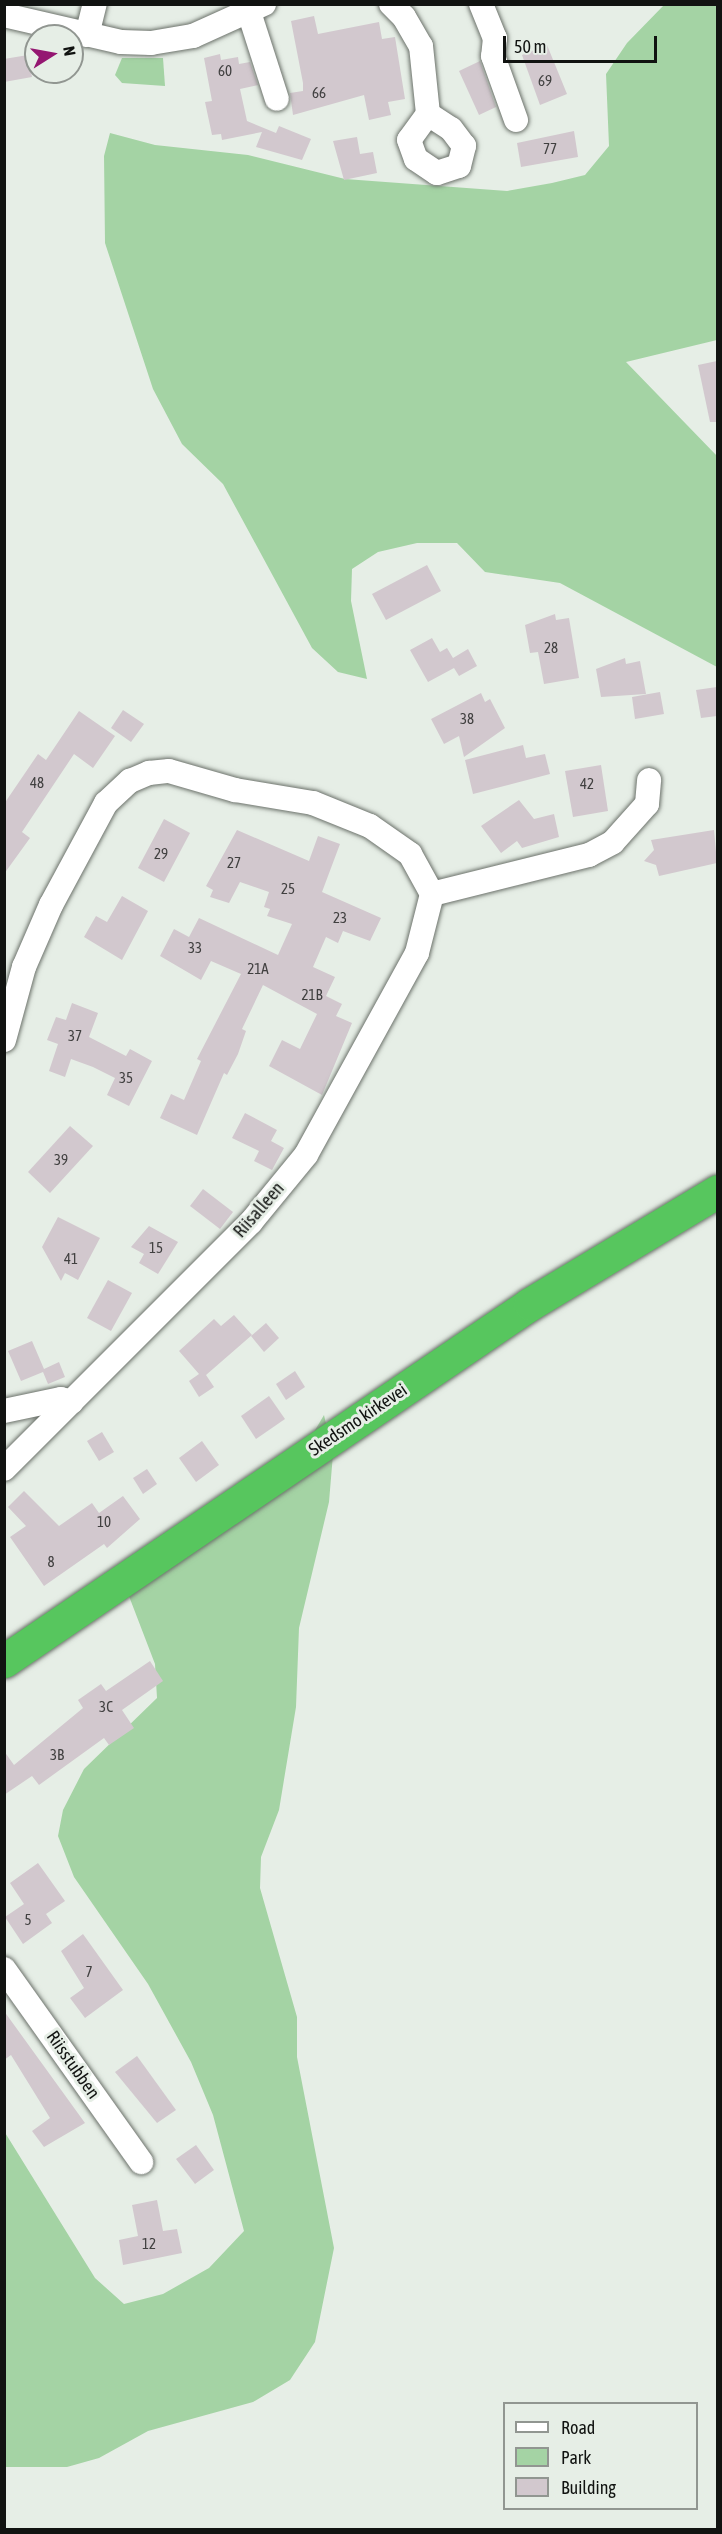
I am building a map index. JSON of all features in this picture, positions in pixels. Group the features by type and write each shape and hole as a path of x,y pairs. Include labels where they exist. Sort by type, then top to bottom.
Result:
{"highway":[{"name":"Skedsmo kirkevei","path":"4,1661 530,1304 717,1191"}],"street":[{"path":"87,35 94,4"},
{"path":"391,4 421,46 428,114"},
{"path":"481,4 495,38 493,56 516,120"},
{"path":"4,15 87,35 151,43 193,36 257,8 277,99"},
{"path":"4,1040 24,967 51,905 106,803 130,782 149,773 169,771 235,790 304,801 370,826 410,854 432,894 589,855 613,842 647,804 649,780"},
{"name":"Riisalleen","path":"4,1469 251,1222 306,1155 417,953 432,894"},
{"path":"4,1411 61,1399 72,1402"},
{"name":"Riisstubben","path":"4,1969 141,2162"}],"green space":[{"path":"664,5 717,5 717,340 626,362 717,456 717,667 560,583 485,572 457,543 417,543 378,552 352,569 351,601 367,679 338,672 312,648 223,484 182,444 153,389 105,243 104,156 110,133 155,145 248,155 345,179 507,191 552,183 585,175 609,146 606,74 627,43"},
{"path":"122,58 163,58 165,86 122,83 115,75"},
{"path":"324,1415 333,1454 329,1502 299,1628 296,1707 279,1810 261,1857 260,1888 297,2017 297,2057 334,2248 315,2342 290,2380 253,2402 148,2431 99,2458 67,2467 5,2467 4,2131 95,2278 124,2304 163,2294 209,2268 244,2231 213,2115 191,2062 148,1984 74,1877 58,1836 63,1810 84,1769 157,1698 155,1664 127,1591 314,1432"}],"building":[{"path":"314,16 318,34 379,22 382,39 395,37 405,99 388,102 391,115 369,120 364,95 293,115 290,93 303,91 303,83 291,21"},
{"path":"547,45 567,94 540,105 522,55"},
{"path":"220,54 221,60 238,57 239,64 250,62 258,85 240,89 247,121 276,133 279,126 311,139 302,160 256,147 262,132 222,140 221,134 212,135 205,102 212,101 204,58"},
{"path":"24,56 24,78 4,82 4,59"},
{"path":"480,61 496,107 479,115 459,71"},
{"path":"574,131 578,157 521,167 517,143"},
{"path":"357,137 360,154 373,152 377,173 344,180 333,141"},
{"path":"717,361 717,422 710,422 698,365"},
{"path":"427,565 441,591 386,620 372,594"},
{"path":"555,614 556,620 569,618 579,678 544,684 538,652 530,653 525,625"},
{"path":"432,638 440,652 447,648 453,658 468,649 477,666 459,676 454,668 428,682 410,650"},
{"path":"625,658 626,664 640,661 646,694 601,697 596,669"},
{"path":"717,687 717,716 701,718 696,690"},
{"path":"660,692 664,714 635,719 632,697"},
{"path":"481,693 485,702 490,699 505,728 464,757 459,736 444,744 431,719"},
{"path":"123,710 144,724 131,742 111,728"},
{"path":"79,711 115,736 93,768 74,754 22,832 30,838 4,874 4,804 38,754 46,760"},
{"path":"523,745 526,758 545,754 550,774 473,794 465,760"},
{"path":"601,765 608,811 573,817 565,771"},
{"path":"519,800 534,819 554,814 559,837 522,848 517,841 501,853 481,826"},
{"path":"164,819 190,833 164,882 138,868"},
{"path":"237,830 309,861 318,836 340,844 322,892 381,918 370,941 343,931 338,943 326,937 313,967 335,977 326,996 342,1004 336,1016 352,1023 322,1095 269,1066 282,1040 300,1049 317,1014 263,985 242,1029 246,1031 238,1054 227,1075 224,1073 197,1135 160,1118 171,1094 184,1100 201,1061 197,1059 241,974 211,961 201,980 160,956 174,929 189,937 199,918 278,955 292,924 267,916 270,909 264,907 269,892 240,882 229,903 210,897 213,890 206,886"},
{"path":"714,830 717,863 659,876 656,865 644,861 654,850 651,840"},
{"path":"122,896 148,911 122,960 84,937 96,916 107,922"},
{"path":"72,1003 98,1013 89,1037 126,1056 130,1049 152,1061 129,1106 107,1095 115,1078 93,1067 71,1059 65,1077 49,1071 58,1044 47,1040 56,1017 66,1020"},
{"path":"245,1113 277,1130 271,1141 284,1148 272,1170 254,1161 259,1151 232,1138"},
{"path":"70,1126 93,1146 50,1193 28,1172"},
{"path":"203,1189 233,1212 220,1229 190,1206"},
{"path":"58,1217 100,1238 78,1280 65,1273 61,1281 42,1247"},
{"path":"149,1226 178,1242 158,1274 139,1263 144,1254 131,1247"},
{"path":"108,1280 132,1293 111,1331 87,1318"},
{"path":"234,1315 252,1335 206,1375 214,1387 199,1397 189,1381 199,1374 179,1351 214,1319 221,1326"},
{"path":"266,1323 279,1338 264,1352 251,1336"},
{"path":"32,1341 44,1369 59,1362 65,1377 48,1384 43,1372 21,1381 8,1351"},
{"path":"295,1371 305,1387 286,1400 276,1384"},
{"path":"269,1396 285,1419 256,1439 241,1416"},
{"path":"102,1432 114,1452 99,1461 87,1441"},
{"path":"202,1441 219,1465 196,1482 179,1458"},
{"path":"147,1469 157,1484 143,1494 133,1478"},
{"path":"24,1491 59,1526 92,1503 99,1513 123,1496 140,1519 107,1548 104,1544 44,1586 10,1537 26,1526 8,1507"},
{"path":"150,1661 163,1681 122,1710 134,1728 109,1745 104,1738 39,1785 32,1776 4,1795 4,1751 14,1765 83,1708 78,1700 101,1684 106,1691"},
{"path":"38,1863 65,1901 46,1914 52,1923 23,1944 5,1917 24,1904 10,1883"},
{"path":"83,1934 123,1990 85,2018 70,1998 84,1988 61,1951"},
{"path":"4,2011 85,2123 44,2147 32,2131 50,2118 11,2055 4,2060"},
{"path":"137,2056 176,2110 157,2123 115,2072"},
{"path":"196,2145 214,2170 195,2184 176,2159"},
{"path":"157,2200 163,2231 177,2229 182,2253 123,2265 119,2240 138,2236 132,2205"}]}
